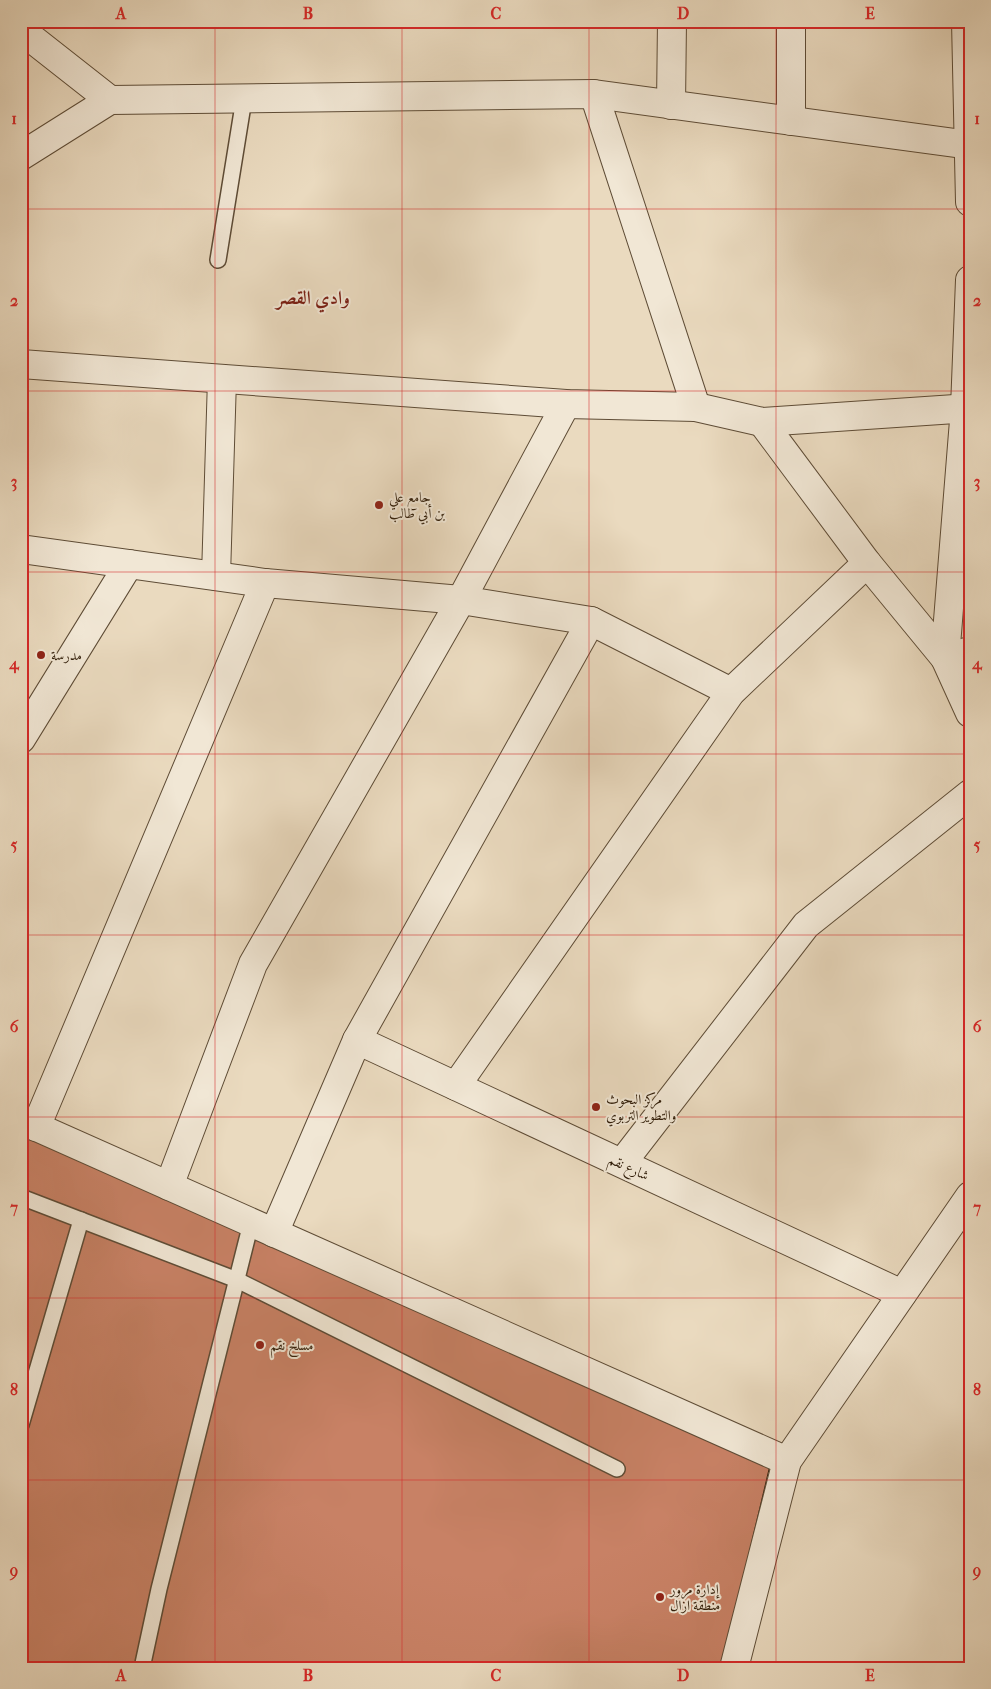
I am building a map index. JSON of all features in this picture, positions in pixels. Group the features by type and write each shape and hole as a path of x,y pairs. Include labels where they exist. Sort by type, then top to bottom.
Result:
{"street":[{"path":"671,105 672,21"},
{"path":"791,21 791,121"},
{"path":"966,21 970,202"},
{"path":"21,30 110,100"},
{"path":"594,94 696,406"},
{"path":"21,156 110,100 594,94 969,145"},
{"path":"970,280 957,654 970,713"},
{"path":"21,364 566,404 696,406 762,422 967,408"},
{"path":"216,576 222,379"},
{"path":"169,1186 253,964 461,600 566,404"},
{"path":"762,422 867,563 957,654"},
{"path":"21,549 265,583 461,600 591,621 731,692"},
{"path":"456,1086 731,692 867,563"},
{"path":"21,739 128,564"},
{"path":"265,583 29,1124 787,1461"},
{"path":"263,1228 358,1040 591,621"},
{"path":"622,1163 806,926 970,794"},
{"name":"شارع نقم","path":"358,1040 902,1294"},
{"path":"734,1668 787,1461 970,1196"}],"lane":[{"path":"218,260 244,99"},
{"path":"21,1197 236,1280 617,1469"},
{"path":"21,1425 81,1220"},
{"path":"142,1668 159,1589 236,1280 263,1228"}],"building":[{"name":"مسلخ نقم","path":"21,1135 770,1465 722,1668 21,1668"}],"place":[{"name":"جامع علي بن أبي طالب","path":"379,505"},
{"name":"مدرسة","path":"41,655"},
{"name":"مركز البحوث والتطوير التربوي","path":"596,1107"},
{"name":"مسلخ نقم","path":"260,1345"},
{"name":"إدارة مرور منطقة ازال","path":"660,1597"}],"district":[{"name":"وادي القصر","path":"313,297"}]}
